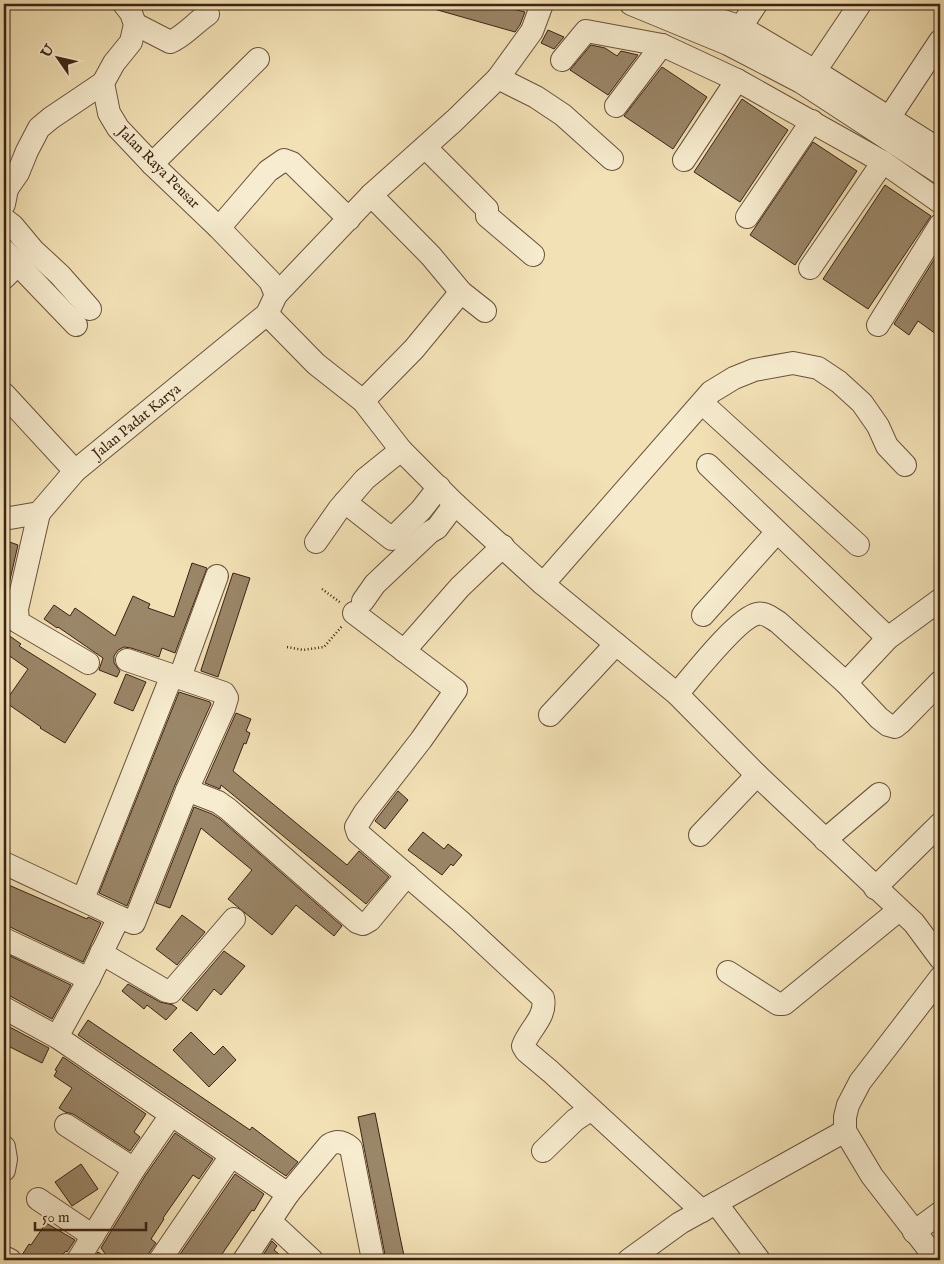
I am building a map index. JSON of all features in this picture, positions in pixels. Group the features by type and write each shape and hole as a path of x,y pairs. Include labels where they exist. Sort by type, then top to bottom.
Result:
{"street":[{"path":"4,204 8,188 18,173 26,151 39,128 103,83 114,63 131,42 135,24 131,13 124,4"},
{"name":"Jalan Padat Karya","path":"39,513 75,471 272,305 371,195 498,78 532,32 542,4"},
{"path":"631,4 745,52 888,128 940,150"},
{"path":"674,4 741,27 815,70 888,128 940,173"},
{"path":"741,27 756,4"},
{"path":"815,70 860,4"},
{"path":"135,24 170,42 178,39 195,22 208,14"},
{"path":"562,60 586,31 662,45 737,80 812,121 874,157 940,202"},
{"path":"810,268 874,157 888,128 940,41"},
{"path":"616,106 662,45"},
{"path":"152,164 258,60"},
{"path":"888,128 940,62"},
{"path":"498,78 536,97 563,115 612,159"},
{"path":"684,160 737,80"},
{"name":"Jalan Raya Peusar","path":"103,83 109,113 118,128 270,281 272,305 316,364 362,401 401,450 455,504 543,584 677,694 757,775 914,923 940,958"},
{"path":"747,217 812,121"},
{"path":"425,147 488,209 487,216 533,255"},
{"path":"219,228 268,172 284,160 292,163 349,219"},
{"path":"371,195 431,256 461,292 485,311"},
{"path":"4,219 12,226 14,261 60,275 77,311"},
{"path":"878,325 940,225"},
{"path":"362,401 414,349 461,292"},
{"path":"543,584 711,392 734,378 754,370 793,363 818,368 839,382 862,403 878,426 887,446 905,465"},
{"path":"4,394 75,471"},
{"path":"702,403 858,545"},
{"path":"316,542 345,502 365,479 401,450"},
{"path":"708,465 888,638"},
{"path":"345,502 392,539 421,510 439,488"},
{"path":"455,504 437,528 430,532 375,584 358,607 404,651 456,690 421,740 365,812 356,827 358,832 543,998 544,1004 541,1016 523,1046 526,1051 551,1072 590,1110 709,1207 759,1260"},
{"path":"4,519 39,513 17,609 18,622 88,663"},
{"path":"703,615 777,532"},
{"path":"404,651 460,587 503,546"},
{"path":"83,899 217,576"},
{"path":"846,684 888,638 938,606"},
{"path":"677,694 736,627 757,614 765,614 778,622 846,684 879,718 895,727 940,682"},
{"path":"550,714 616,644"},
{"path":"4,863 119,917 134,922 187,790 227,698 224,693 126,660"},
{"path":"700,834 757,775"},
{"path":"187,790 218,802 228,809 357,922 363,924 370,920 407,875"},
{"path":"825,840 879,794"},
{"path":"875,888 940,824"},
{"path":"728,972 778,1004 784,1004 899,910"},
{"path":"57,1037 89,979 119,917"},
{"path":"101,954 166,991 171,992 234,920"},
{"path":"4,939 89,979"},
{"path":"940,978 860,1082 848,1105 845,1117 845,1131 872,1176 937,1260 940,1257"},
{"path":"4,1008 57,1037 288,1194"},
{"path":"543,1151 570,1125 590,1110"},
{"path":"78,1260 134,1169 171,1115"},
{"path":"66,1124 134,1169"},
{"path":"629,1260 680,1223 845,1131"},
{"path":"244,1260 288,1194 329,1145 334,1142 346,1143 351,1148 373,1260"},
{"path":"4,1148 6,1158 4,1170"},
{"path":"160,1260 231,1156"},
{"path":"38,1199 93,1236"},
{"path":"914,1232 940,1213"},
{"path":"270,1221 312,1260"},
{"path":"4,1257 10,1260"}],"path":[{"path":"287,647 303,650 324,647 358,607"}],"building":[{"path":"428,4 493,4 525,12 515,32 427,7"},
{"path":"548,30 564,37 554,49 541,43"},
{"path":"591,45 605,48 617,56 621,51 638,55 608,95 570,70"},
{"path":"662,67 707,97 673,149 624,116"},
{"path":"742,99 788,130 740,202 694,172"},
{"path":"813,142 857,171 795,265 750,235"},
{"path":"885,185 931,216 868,309 823,279"},
{"path":"940,250 940,337 918,321 909,335 894,324"},
{"path":"4,540 18,545 4,606"},
{"path":"192,563 207,568 175,653 162,648 159,657 124,647 118,650 114,656 114,663 120,671 117,677 99,670 103,658 44,619 54,605 70,616 75,608 115,636 133,596 150,604 148,608 174,617"},
{"path":"233,573 250,578 218,677 201,670"},
{"path":"4,632 21,644 19,646 96,694 65,743 40,728 5,702 28,669 4,652"},
{"path":"126,674 146,682 133,711 114,703"},
{"path":"179,692 210,702 211,704 175,785 127,906 99,893"},
{"path":"236,713 251,719 246,731 250,733 233,771 347,865 359,851 389,877 366,904 221,785 220,789 205,783"},
{"path":"398,791 408,800 385,829 375,821"},
{"path":"194,807 220,819 342,926 334,936 296,905 272,935 228,899 252,870 201,828 170,908 156,903"},
{"path":"423,832 444,849 448,844 462,855 442,875 408,850"},
{"path":"4,883 87,919 88,917 101,923 83,962 10,927 4,926"},
{"path":"182,915 205,932 177,965 156,949"},
{"path":"224,951 245,966 221,995 214,989 197,1011 182,1000"},
{"path":"4,953 71,985 52,1019 10,996 4,995"},
{"path":"128,984 160,1002 177,1008 166,1020 147,1005 144,1009 122,991"},
{"path":"88,1020 250,1130 252,1127 298,1162 286,1176 78,1035"},
{"path":"4,1024 49,1048 42,1063 4,1044"},
{"path":"191,1032 214,1055 223,1046 236,1060 209,1087 173,1050"},
{"path":"63,1057 146,1114 134,1132 140,1137 130,1151 73,1114 59,1108 72,1088 54,1076 57,1071 55,1070"},
{"path":"375,1113 405,1260 386,1260 358,1117"},
{"path":"175,1133 213,1159 199,1179 193,1175 163,1218 151,1239 156,1243 149,1253 147,1260 93,1260 98,1252 109,1259 101,1248 145,1176"},
{"path":"81,1164 98,1189 72,1206 55,1182"},
{"path":"235,1174 264,1194 254,1211 252,1210 218,1260 176,1260"},
{"path":"46,1223 75,1240 67,1252 57,1260 23,1260 22,1255"},
{"path":"272,1241 277,1246 274,1250 286,1260 260,1260"}]}
